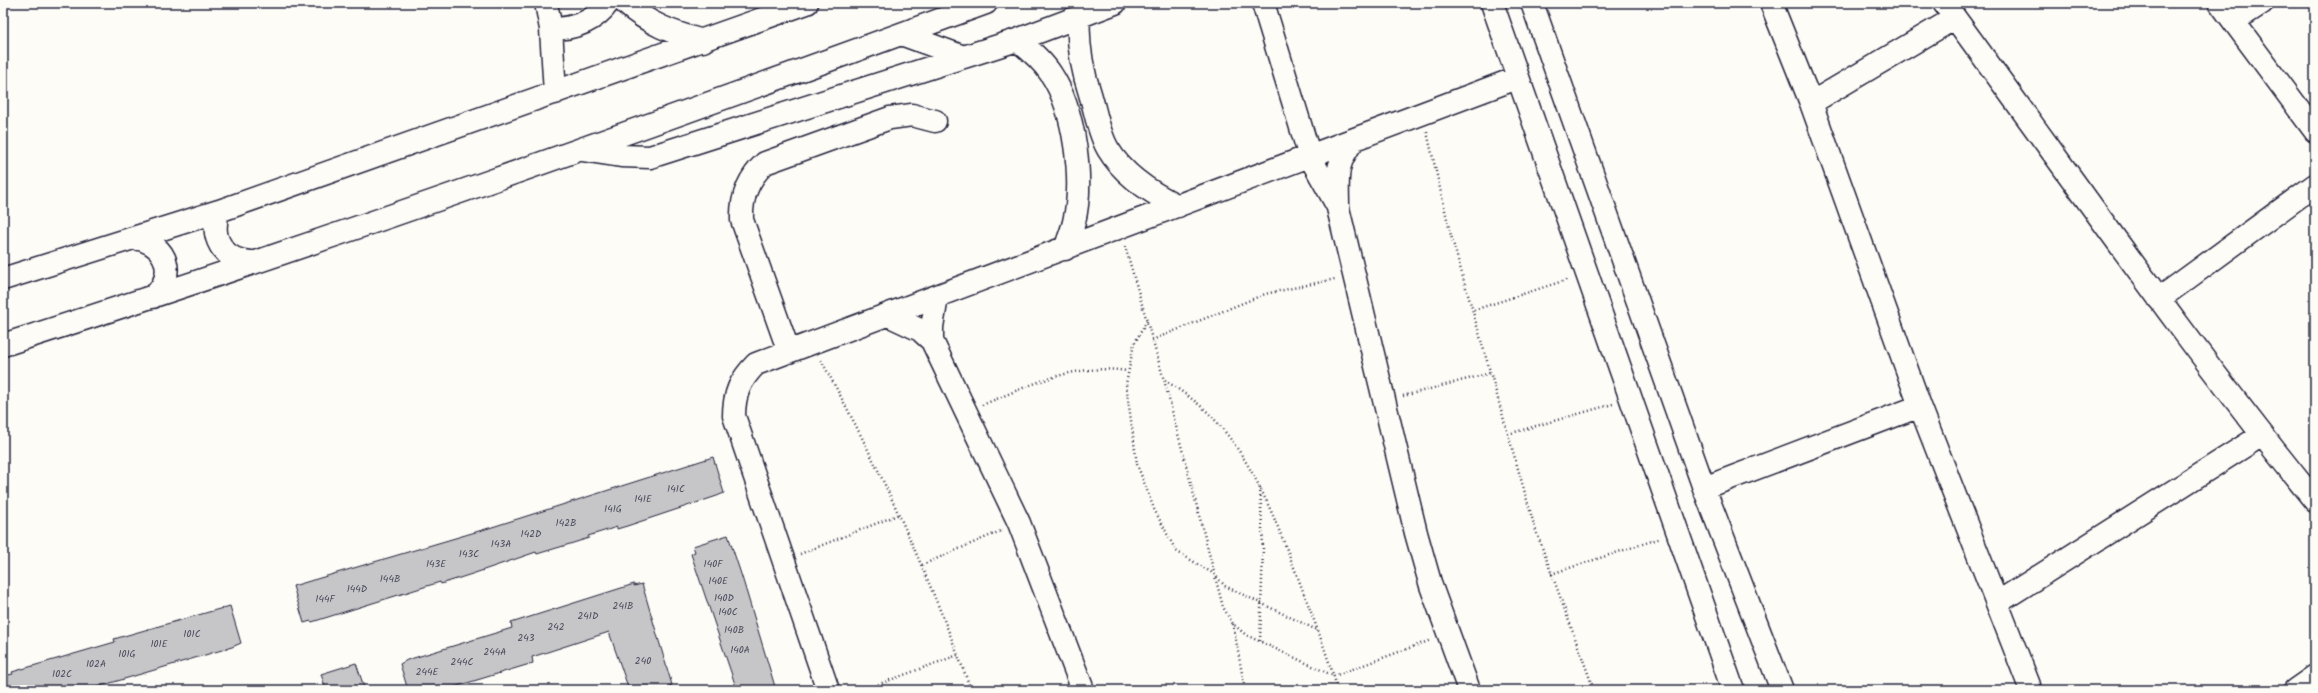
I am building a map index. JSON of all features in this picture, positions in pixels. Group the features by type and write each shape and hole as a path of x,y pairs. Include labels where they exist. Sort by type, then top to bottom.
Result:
{"street":[{"path":"546,3 551,29 555,93"},
{"path":"551,29 568,28 585,23 594,17 608,3"},
{"path":"625,3 647,21 672,32 703,41"},
{"path":"3,279 219,211 807,3"},
{"path":"3,345 153,298 251,262 580,150 986,3"},
{"path":"580,150 621,156 650,158 1017,40 1116,3"},
{"path":"1263,3 1310,157 1338,208"},
{"path":"1492,3 1517,78 1733,690"},
{"path":"1532,3 1704,488 1782,690"},
{"path":"1771,3 1811,103 1920,406 2029,685"},
{"path":"2220,3 2315,131"},
{"path":"2234,21 2262,3"},
{"path":"1811,103 1950,11 2159,298 2262,435 2315,501"},
{"path":"1079,17 1078,40 1081,64 1108,149 1128,174 1152,193 1178,206"},
{"path":"901,34 964,57"},
{"path":"1017,40 1041,60 1052,74 1058,86 1071,125 1078,159 1078,191 1074,222 1065,248"},
{"path":"1052,74 1081,64"},
{"path":"828,690 782,561 734,416 734,401 738,387 746,374 756,364 1517,78"},
{"path":"789,352 742,220 743,200 750,180 765,163 890,118 912,115 935,121"},
{"path":"1354,140 1343,154 1338,173 1338,208 1420,548 1448,634 1469,690"},
{"path":"1078,159 1108,149"},
{"path":"2159,298 2315,185"},
{"path":"219,211 215,227 218,243 222,250 235,260 251,262"},
{"path":"136,238 153,244 164,257 166,266 164,284 153,298"},
{"path":"932,342 932,327 937,297"},
{"path":"888,315 920,330 932,342 1018,523 1083,690"},
{"path":"1704,488 1920,406"},
{"path":"1997,603 2262,435"},
{"path":"2295,690 2315,676"}],"path":[{"path":"1423,114 1450,232 1474,310 1535,528 1594,690"},
{"path":"1120,228 1164,380 1223,607 1233,624 1246,636 1334,676 1448,634"},
{"path":"1474,310 1586,274"},
{"path":"1152,340 1265,294 1355,275"},
{"path":"1147,320 1134,344 1127,371 1126,397 1137,464 1154,509 1176,551 1214,574 1225,586 1319,630"},
{"path":"812,344 856,422 900,514 922,565 971,690"},
{"path":"966,412 1061,374 1106,368 1127,371"},
{"path":"1385,400 1491,373"},
{"path":"1164,380 1200,405 1215,420 1240,453 1260,486 1319,630 1338,690"},
{"path":"1508,434 1630,400"},
{"path":"1260,486 1263,547 1260,642"},
{"path":"782,561 900,514"},
{"path":"922,565 1018,523"},
{"path":"1551,574 1677,532"},
{"path":"1233,624 1245,690"},
{"path":"863,690 958,655"}],"building":[{"path":"713,457 724,493 717,496 627,526 617,529 617,527 588,536 589,538 570,544 537,554 536,552 441,584 440,582 312,622 304,623 293,586 489,528"},
{"path":"728,535 776,690 737,690 691,554 695,552 693,546"},
{"path":"634,584 634,586 642,584 672,685 669,686 670,690 629,690 609,632 532,657 533,663 444,690 408,690 400,664 407,660 512,628 511,623"},
{"path":"230,606 241,643 232,647 87,690 3,690 3,676 13,674 12,672 115,642 114,639"},
{"path":"356,663 365,690 326,690 321,674"}]}
